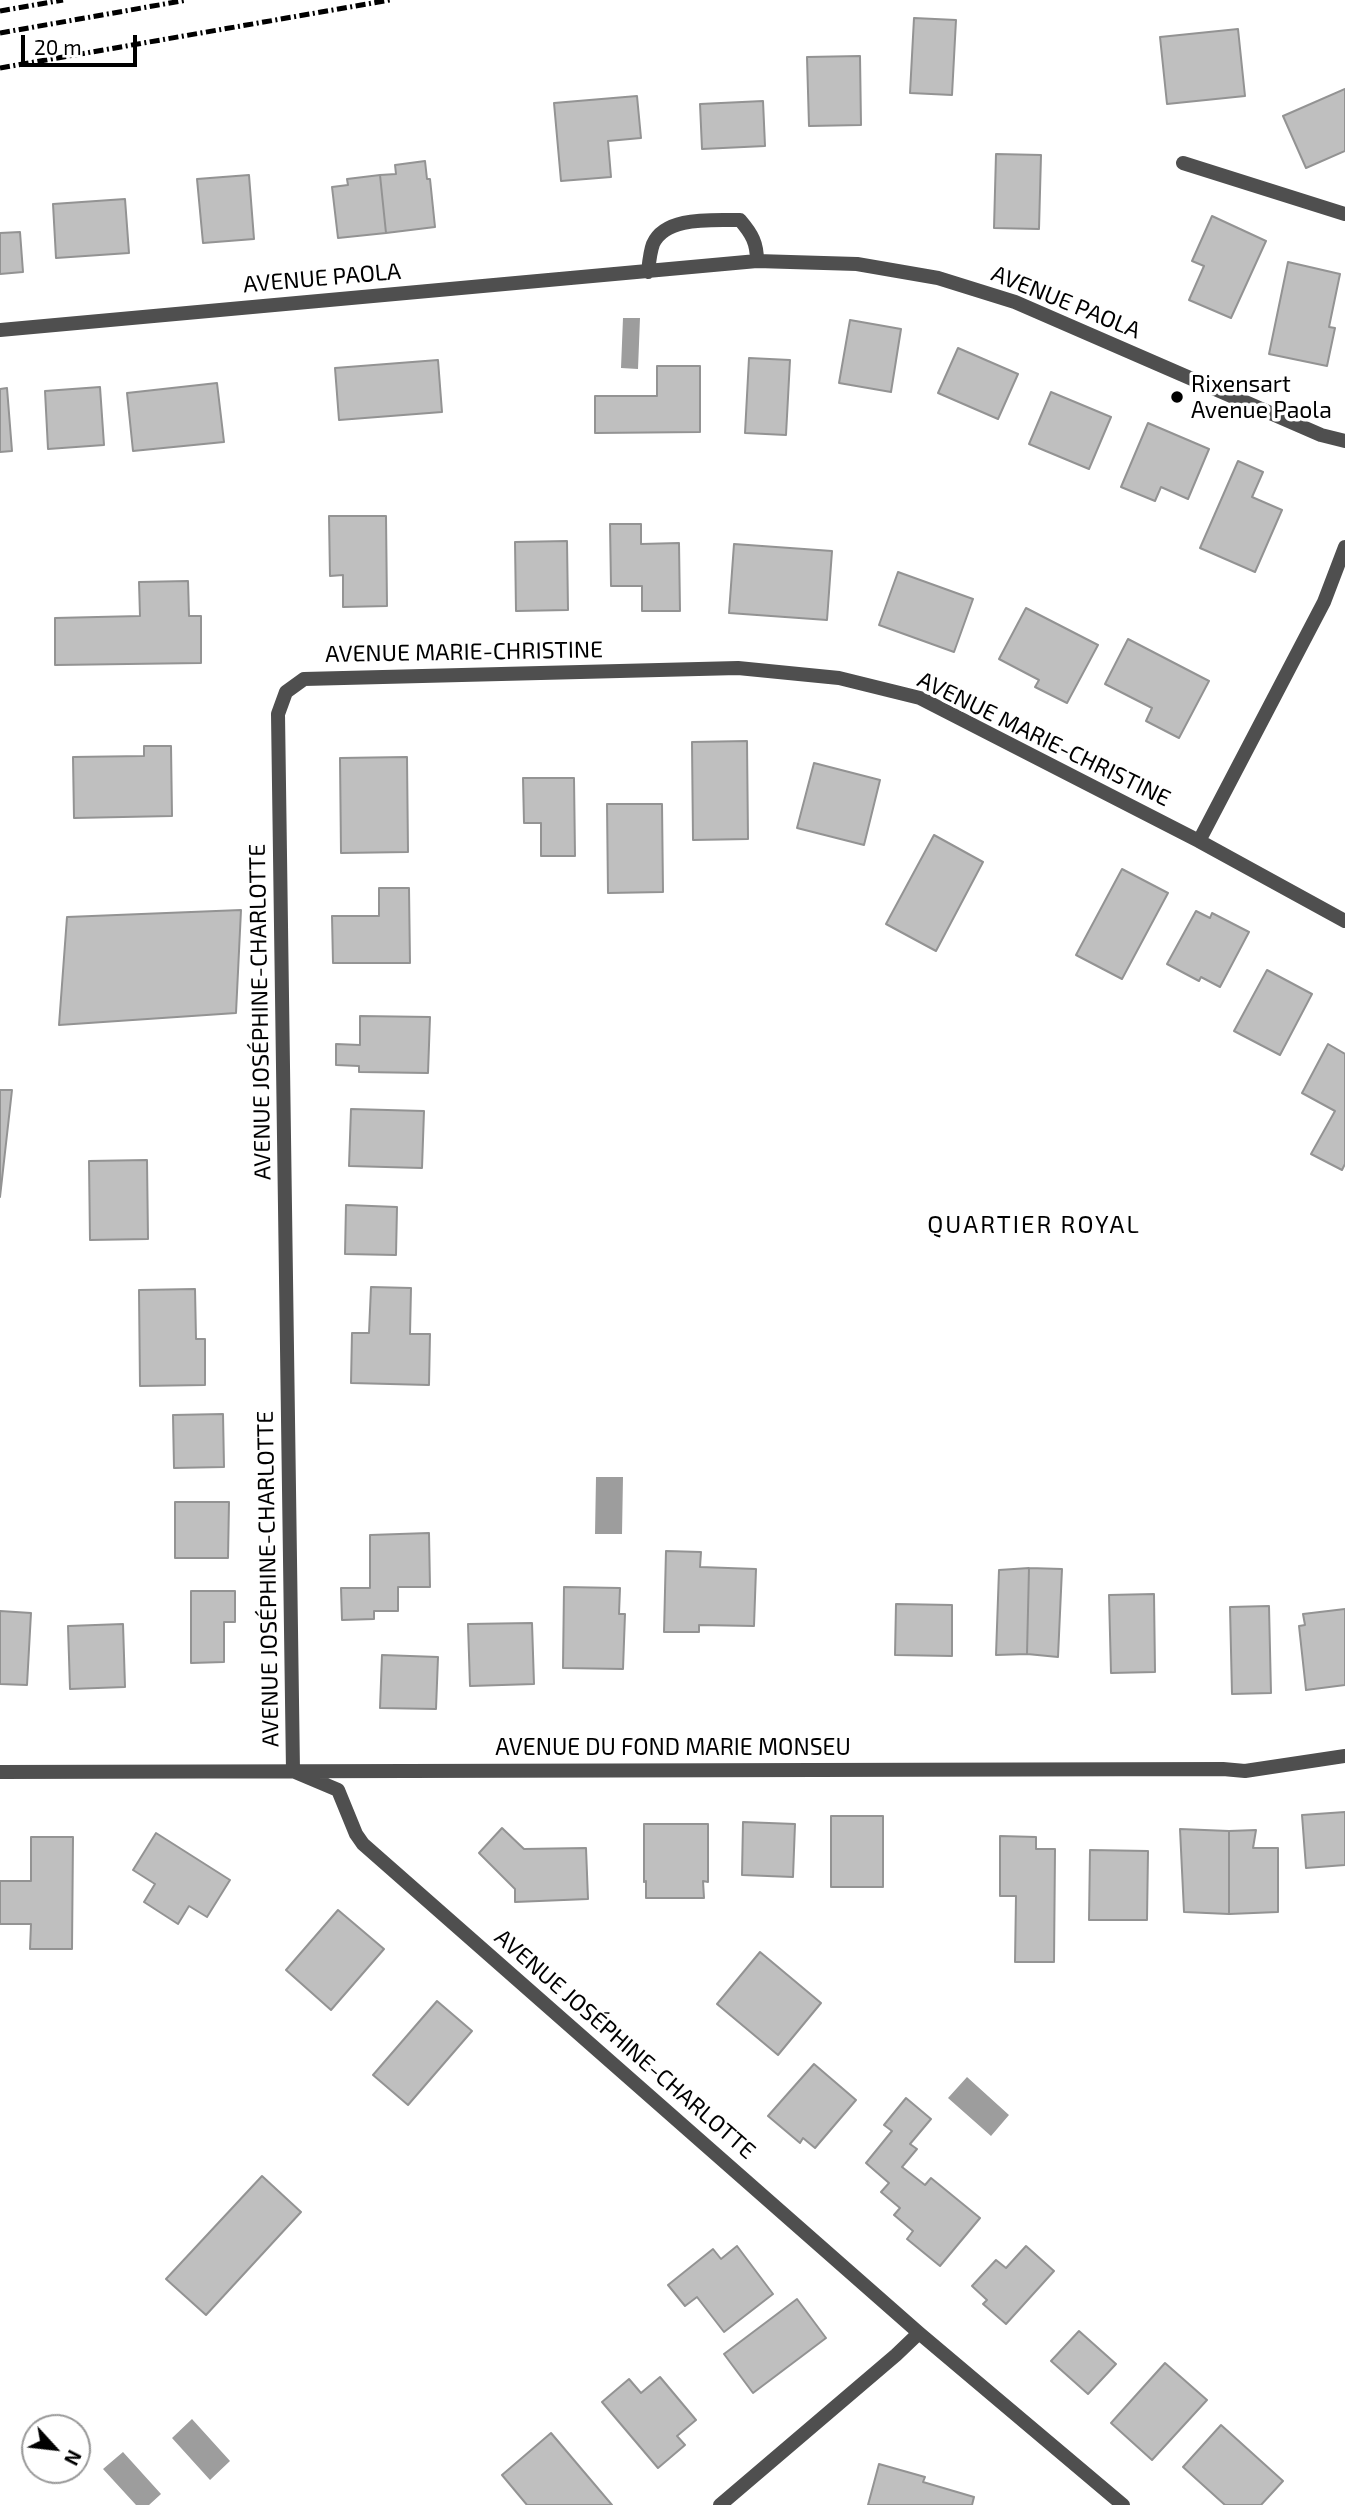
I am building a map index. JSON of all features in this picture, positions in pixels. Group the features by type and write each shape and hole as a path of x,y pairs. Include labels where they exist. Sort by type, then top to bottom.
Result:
{"street":[{"path":"1183,163 1345,214"},
{"path":"648,272 653,244 658,236 684,221 740,220 757,245 757,261"},
{"name":"AVENUE PAOLA","path":"0,330 757,261 857,264 938,278 1015,302 1321,435 1345,441"},
{"path":"1199,841 1324,602 1345,547"},
{"name":"AVENUE MARIE-CHRISTINE","path":"286,692 304,679 738,668 839,678 920,698 1199,841 1345,921"},
{"name":"AVENUE JOSÉPHINE-CHARLOTTE","path":"286,692 278,714 293,1771 338,1790 356,1834 363,1844 919,2333 1123,2505"},
{"name":"AVENUE DU FOND MARIE MONSEU","path":"0,1772 1245,1771 1345,1756"},
{"path":"720,2505 919,2333"}],"shaded area":[{"path":"623,318 640,318 638,369 621,368"},
{"path":"596,1477 623,1477 622,1534 595,1534"},
{"path":"967,2077 1009,2115 991,2136 948,2098"},
{"path":"192,2419 230,2461 210,2480 172,2438"},
{"path":"123,2452 161,2494 149,2505 136,2505 103,2469"}],"building":[{"path":"914,18 956,20 952,95 910,93"},
{"path":"1238,29 1245,96 1167,104 1160,37"},
{"path":"860,56 861,125 809,126 807,57"},
{"path":"1345,89 1345,151 1306,168 1283,116"},
{"path":"637,96 641,138 608,141 611,177 561,181 554,103"},
{"path":"763,101 765,146 702,149 700,104"},
{"path":"996,154 1041,155 1039,229 994,228"},
{"path":"425,161 427,179 430,179 435,227 386,233 380,175 396,174 395,165"},
{"path":"249,175 254,239 203,243 197,179"},
{"path":"380,175 386,233 338,238 332,187 348,185 347,179"},
{"path":"125,199 129,253 56,258 53,204"},
{"path":"1212,216 1266,241 1231,318 1189,300 1204,266 1192,261"},
{"path":"20,232 23,272 0,274 0,233"},
{"path":"1288,262 1340,274 1329,327 1335,328 1327,366 1269,354"},
{"path":"850,320 901,329 891,392 839,383"},
{"path":"958,348 1018,374 998,419 938,393"},
{"path":"749,358 790,360 786,435 745,433"},
{"path":"438,360 442,412 339,420 335,368"},
{"path":"657,366 700,366 700,432 595,433 595,396 657,396"},
{"path":"217,383 224,442 133,451 127,393"},
{"path":"100,387 104,445 48,449 45,391"},
{"path":"7,388 12,451 0,452 0,389"},
{"path":"1051,392 1111,417 1089,469 1029,444"},
{"path":"1148,423 1209,449 1188,499 1161,487 1155,501 1121,487"},
{"path":"1238,461 1263,472 1252,497 1282,510 1255,572 1200,548"},
{"path":"329,516 386,516 387,606 343,607 343,575 330,576"},
{"path":"610,524 641,524 641,544 679,543 680,611 642,611 642,586 611,586"},
{"path":"567,541 568,610 516,611 515,542"},
{"path":"734,544 832,551 827,620 729,613"},
{"path":"898,572 973,599 954,652 879,625"},
{"path":"188,581 189,616 201,616 201,663 55,665 55,618 140,616 139,582"},
{"path":"1026,608 1098,645 1067,703 1035,687 1039,680 999,659"},
{"path":"1128,639 1209,681 1179,738 1146,721 1152,708 1105,684"},
{"path":"747,741 748,839 693,840 692,742"},
{"path":"144,746 171,746 172,816 74,818 73,757 144,756"},
{"path":"407,757 408,852 341,853 340,758"},
{"path":"814,763 880,780 864,845 797,828"},
{"path":"523,778 574,778 575,856 541,856 541,823 524,823"},
{"path":"607,804 662,804 663,892 608,893"},
{"path":"934,835 983,862 936,951 886,924"},
{"path":"1122,869 1168,893 1122,979 1076,955"},
{"path":"379,888 409,888 410,963 333,963 332,916 379,916"},
{"path":"241,910 236,1013 59,1025 67,917"},
{"path":"1196,911 1210,918 1212,913 1249,932 1220,987 1201,977 1199,981 1167,964"},
{"path":"1267,970 1312,994 1280,1055 1234,1031"},
{"path":"360,1016 430,1017 428,1073 359,1072 359,1066 336,1065 336,1044 360,1045"},
{"path":"1328,1044 1345,1054 1345,1164 1342,1170 1311,1154 1335,1111 1302,1093"},
{"path":"0,1090 12,1090 0,1197"},
{"path":"351,1109 424,1111 422,1168 349,1166"},
{"path":"147,1160 148,1239 90,1240 89,1161"},
{"path":"346,1205 397,1207 396,1255 345,1254"},
{"path":"371,1287 411,1288 410,1334 430,1334 429,1385 351,1383 352,1333 369,1333"},
{"path":"195,1289 196,1339 205,1339 205,1385 140,1386 139,1290"},
{"path":"223,1414 224,1467 174,1468 173,1415"},
{"path":"175,1502 229,1502 228,1558 175,1558"},
{"path":"429,1533 430,1587 398,1587 398,1611 374,1611 374,1619 342,1620 341,1588 370,1588 370,1535"},
{"path":"666,1551 701,1552 700,1567 756,1569 754,1626 699,1625 699,1632 664,1632"},
{"path":"1029,1568 1027,1654 996,1655 999,1570"},
{"path":"1029,1568 1062,1569 1058,1657 1027,1654"},
{"path":"564,1587 620,1588 619,1614 625,1614 623,1669 563,1668"},
{"path":"191,1591 235,1591 235,1622 224,1622 224,1662 191,1663"},
{"path":"1154,1594 1155,1672 1111,1673 1109,1595"},
{"path":"896,1604 952,1605 952,1656 895,1655"},
{"path":"1269,1606 1271,1693 1232,1694 1230,1607"},
{"path":"1345,1609 1345,1685 1306,1690 1299,1626 1305,1625 1303,1614"},
{"path":"0,1611 31,1613 27,1685 0,1684"},
{"path":"532,1623 534,1684 470,1686 468,1624"},
{"path":"123,1624 125,1687 70,1689 68,1626"},
{"path":"382,1655 438,1657 436,1709 380,1708"},
{"path":"1345,1812 1345,1865 1306,1868 1302,1815"},
{"path":"831,1816 883,1816 883,1887 831,1887"},
{"path":"743,1822 795,1824 793,1877 742,1875"},
{"path":"644,1824 708,1824 708,1882 703,1881 704,1898 646,1898"},
{"path":"502,1828 524,1849 586,1848 588,1899 515,1902 515,1889 479,1853"},
{"path":"1180,1829 1229,1831 1229,1914 1184,1912"},
{"path":"1256,1830 1253,1848 1278,1848 1278,1912 1229,1914 1229,1831"},
{"path":"156,1833 230,1880 207,1917 189,1906 178,1924 144,1902 155,1884 133,1870"},
{"path":"1000,1836 1036,1837 1036,1849 1055,1849 1054,1962 1015,1962 1016,1896 1000,1896"},
{"path":"31,1837 73,1837 72,1949 30,1949 31,1924 0,1924 0,1881 31,1881"},
{"path":"1090,1850 1148,1851 1147,1920 1089,1920"},
{"path":"338,1910 384,1949 331,2010 286,1970"},
{"path":"760,1952 821,2003 778,2055 717,2004"},
{"path":"437,2001 472,2031 408,2105 373,2075"},
{"path":"814,2064 856,2100 815,2148 803,2138 800,2143 768,2116"},
{"path":"906,2098 931,2119 910,2144 917,2149 902,2167 925,2185 931,2178 980,2218 940,2266 907,2239 913,2231 894,2215 900,2208 881,2192 889,2183 866,2163 892,2131 884,2125"},
{"path":"262,2176 301,2212 206,2315 166,2279"},
{"path":"737,2246 773,2294 724,2332 697,2297 685,2306 668,2285 713,2249 721,2259"},
{"path":"1026,2246 1054,2271 1006,2324 983,2304 987,2300 972,2286 996,2260 1006,2268"},
{"path":"797,2299 826,2338 753,2393 724,2354"},
{"path":"1079,2331 1116,2364 1088,2394 1051,2361"},
{"path":"1165,2363 1207,2400 1152,2460 1111,2423"},
{"path":"660,2377 696,2420 677,2436 685,2445 658,2468 602,2402 629,2379 641,2393"},
{"path":"1221,2425 1283,2481 1261,2505 1225,2505 1183,2467"},
{"path":"551,2433 612,2505 527,2505 502,2475"},
{"path":"879,2464 925,2477 923,2482 974,2497 972,2505 868,2505"}],"railway":[{"path":"0,11 63,0"},
{"path":"0,33 187,0"},
{"path":"0,68 390,0"}],"place":[{"name":"Rixensart Avenue Paola","path":"1177,397"}],"district":[{"name":"QUARTIER ROYAL","path":"1034,1225"}]}
